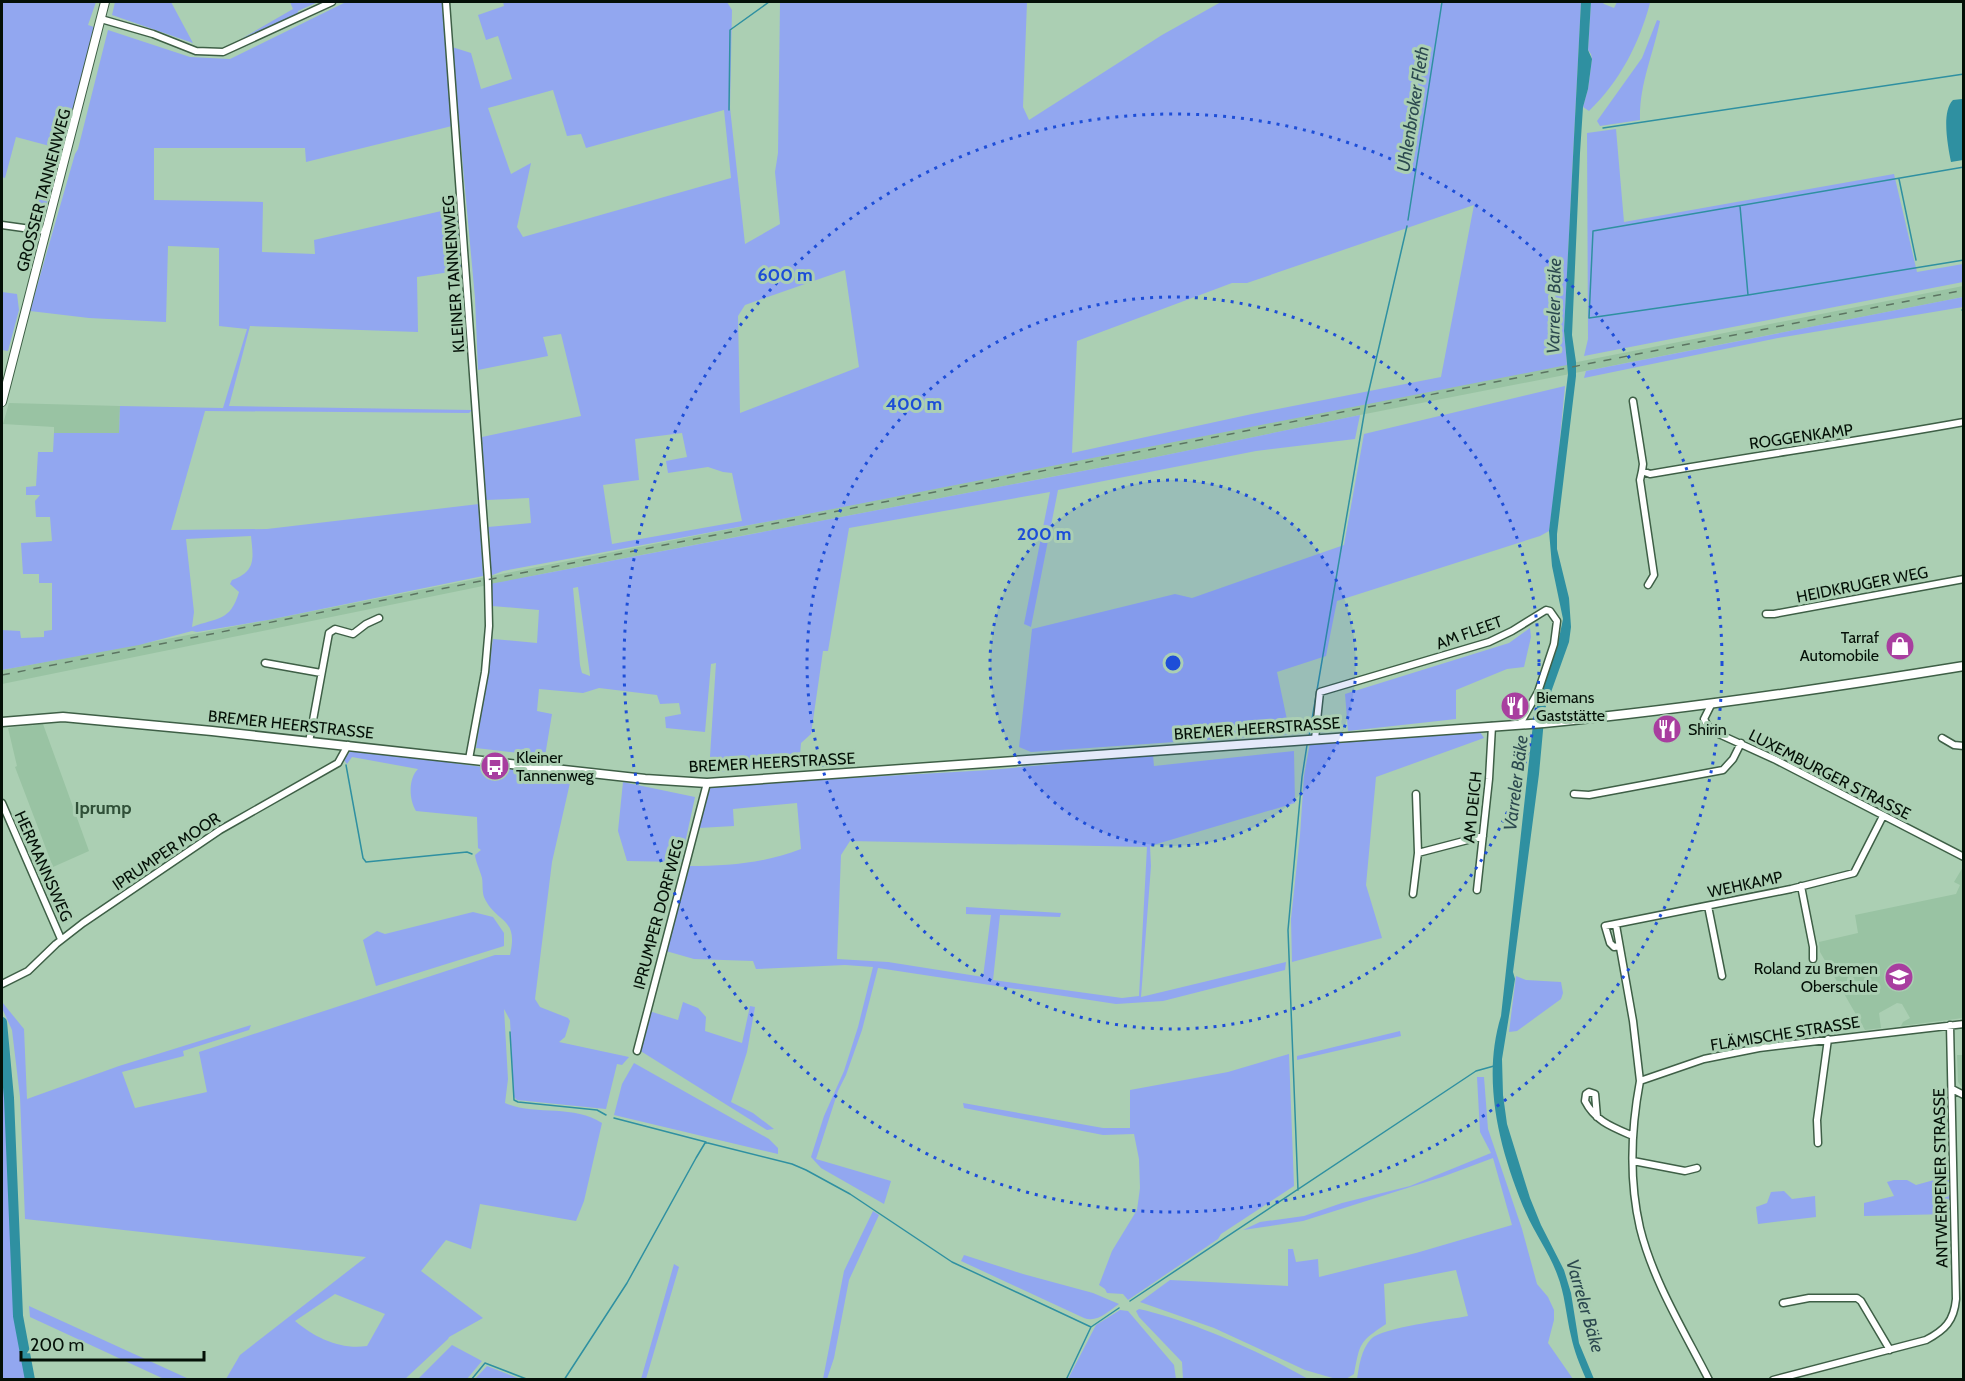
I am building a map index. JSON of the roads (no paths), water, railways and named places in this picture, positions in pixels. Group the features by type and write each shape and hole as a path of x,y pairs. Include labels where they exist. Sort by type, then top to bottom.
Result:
{"main road":[{"name":"BREMER HEERSTRASSE","path":"2,722 63,717 212,730 707,783 1545,722 1711,705 1964,666"}],"street":[{"name":"GROSSER TANNENWEG","path":"2,402 105,2"},
{"path":"101,19 153,34 196,51 224,52 332,2"},
{"name":"KLEINER TANNENWEG","path":"446,2 488,581 489,626 485,672 469,759"},
{"path":"2,225 45,231"},
{"path":"1633,401 1643,464 1640,480 1654,576 1648,585"},
{"name":"ROGGENKAMP","path":"1642,471 1650,474 1964,422"},
{"name":"HEIDKRUGER WEG","path":"1766,614 1964,579"},
{"name":"AM FLEET","path":"1311,739 1320,692 1490,642 1546,610 1550,611 1557,621 1554,644 1538,693 1520,724"},
{"path":"309,742 329,633 336,629 353,634 379,618"},
{"path":"265,663 321,674"},
{"name":"LUXEMBURGER STRASSE","path":"1711,705 1704,719 1704,723 1710,730 1742,743 1964,857"},
{"name":"AM DEICH","path":"1477,890 1492,726"},
{"path":"1942,738 1954,745 1964,746"},
{"path":"1574,794 1589,795 1723,770 1733,759 1742,743"},
{"name":"IPRUMPER MOOR","path":"2,984 28,971 82,922 220,830 338,763 348,746"},
{"name":"IPRUMPER DORFWEG","path":"637,1052 707,783"},
{"path":"1413,894 1418,853 1416,794"},
{"name":"HERMANNSWEG","path":"2,803 61,939"},
{"name":"WEHKAMP","path":"1616,925 1854,873 1883,816"},
{"path":"1418,853 1483,836"},
{"path":"1801,886 1813,947 1813,959"},
{"path":"1708,906 1722,976"},
{"path":"1619,946 1614,947 1610,943 1605,926 1616,925 1633,1021 1640,1081 1633,1136 1636,1208 1640,1230 1656,1276 1709,1380"},
{"name":"FLÄMISCHE STRASSE","path":"1640,1081 1704,1059 1759,1048 1964,1024"},
{"name":"ANTWERPENER STRASSE","path":"1890,1350 1926,1340 1946,1328 1952,1319 1956,1299 1950,1025"},
{"path":"1818,1143 1817,1120 1828,1039"},
{"path":"1952,1089 1964,1095"},
{"path":"1597,1117 1608,1125 1633,1136"},
{"path":"1633,1161 1686,1171 1697,1168"},
{"path":"1773,1380 1890,1350 1857,1298 1809,1298 1783,1303"}],"waterway":[{"path":"729,110 730,30 769,2"},
{"name":"Uhlenbroker Fleth","path":"1408,220 1442,2"},
{"path":"1603,128 1964,74"},
{"path":"1964,167 1593,231 1589,318 1964,260"},
{"path":"1899,179 1916,260"},
{"path":"1740,206 1748,295"},
{"path":"1309,737 1366,403 1407,226"},
{"path":"1298,1190 1288,930 1307,745"},
{"path":"346,765 363,858 366,862 467,852 472,854"},
{"path":"2,1022 9,1098 18,1316 30,1380"},
{"path":"510,1032 514,1100 597,1110 606,1115"},
{"path":"1130,1301 1476,1071 1494,1066"},
{"path":"614,1118 706,1142"},
{"path":"564,1380 627,1283 705,1143 792,1164 806,1170 850,1194 952,1262 1091,1327"},
{"path":"1066,1380 1091,1327 1119,1308"},
{"path":"471,1380 485,1363 529,1380"}],"railway":[{"path":"2,675 1964,290"}],"place":[{"name":"Tarraf Automobile","path":"1900,646"},
{"name":"Biemans Gaststätte","path":"1515,706"},
{"name":"Shirin","path":"1667,729"},
{"name":"Kleiner Tannenweg","path":"495,766"},
{"name":"Roland zu Bremen Oberschule","path":"1899,977"}],"district":[{"name":"Iprump","path":"103,808"}],"water label":[{"name":"Varreler Bäke","path":"1554,306"},
{"name":"Varreler Bäke","path":"1516,783"},
{"name":"Varreler Bäke","path":"1585,1306"}]}
